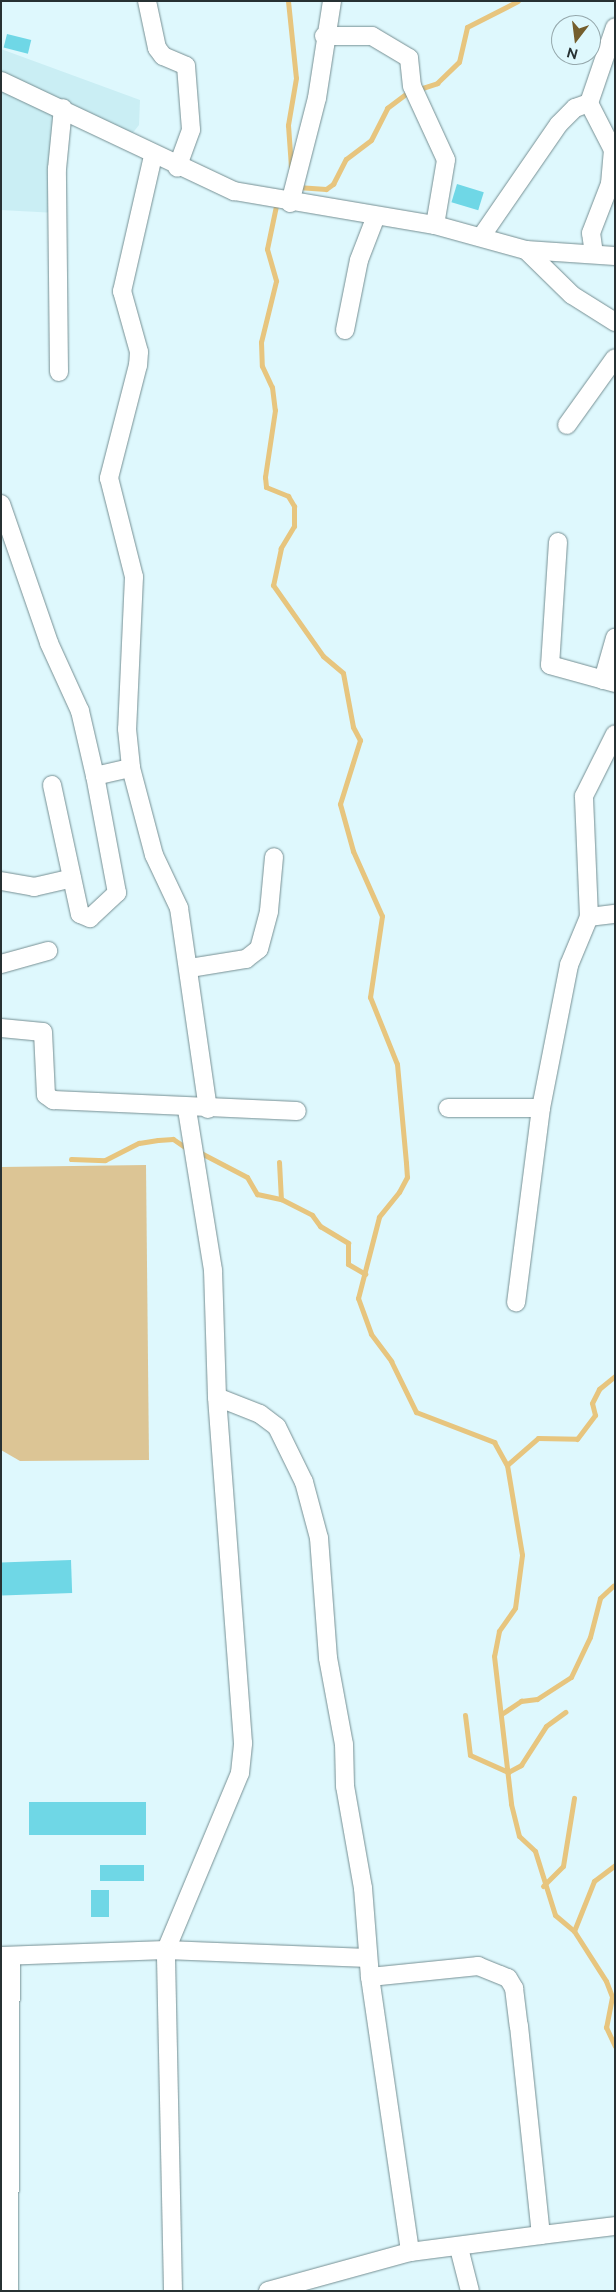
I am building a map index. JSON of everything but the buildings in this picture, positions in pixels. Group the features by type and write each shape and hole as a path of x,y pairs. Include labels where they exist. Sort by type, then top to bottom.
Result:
{"street":[{"path":"147,1 157,48 163,56 186,66 192,130 177,168"},
{"path":"290,203 317,98 324,36 332,1"},
{"path":"481,237 559,124 575,108 589,103 610,58 615,27"},
{"path":"324,36 372,36 409,58 412,86 446,160 435,225"},
{"path":"1,81 63,108 177,168 234,191 290,203 435,225 526,250 615,256"},
{"path":"589,103 613,150 610,184 591,232 594,254"},
{"path":"58,372 57,169 63,108"},
{"path":"153,156 122,290 139,352 138,365 109,469 134,577 127,729 130,768 154,855 179,908 190,968 208,1109"},
{"path":"345,330 359,260 376,216"},
{"path":"526,250 572,295 615,322"},
{"path":"567,425 615,358"},
{"path":"1,504 49,642 80,711 95,776 115,898 84,918 72,878 52,785"},
{"path":"558,542 550,665 609,681 615,638"},
{"path":"516,1302 541,1108 569,964 589,918 584,796 615,734"},
{"path":"95,776 130,768"},
{"path":"190,968 246,959 259,949 269,911 274,857"},
{"path":"1,881 34,887 72,878"},
{"path":"589,918 615,914"},
{"path":"1,964 48,951"},
{"path":"1,1028 42,1032 46,1095 53,1100 187,1109 297,1111"},
{"path":"448,1108 541,1108"},
{"path":"174,2291 166,1950 237,1781 243,1743 217,1397 213,1270 187,1109"},
{"path":"217,1397 260,1414 278,1427 298,1466 319,1538 328,1658 344,1744 345,1786 363,1888 370,1977 410,2252"},
{"path":"9,2291 5,2125 6,1956 166,1950 368,1958"},
{"path":"370,1977 478,1966 508,1978 514,1988 519,2026 541,2235"},
{"path":"268,2291 326,2284 410,2252 459,2248 615,2226"},
{"path":"459,2248 470,2291"}],"shaded area":[{"path":"1,49 140,100 139,125 124,144 74,116 52,148 56,213 1,210"},
{"path":"146,1165 149,1460 20,1461 1,1450 1,1167"}],"waterway":[{"path":"288,1 296,78 288,125 291,167"},
{"path":"297,187 326,189 333,184 346,159 371,140 387,108 407,93 437,83 459,62 467,27 518,1"},
{"path":"277,201 267,249 276,281 261,342 262,366 272,387 275,410 265,477 266,487 288,496 294,506 294,526 281,548 273,585 323,656 343,673 353,727 360,740 340,804 353,851 382,916 370,997 397,1064 406,1163 407,1177 399,1192 379,1217 358,1298 371,1334 391,1361 416,1412 494,1442 507,1465 522,1555 515,1608 499,1631 494,1656 511,1804 519,1836 535,1851 555,1915 574,1931 606,1981 612,1997 606,2027 615,2046"},
{"path":"71,1159 105,1160 139,1143 158,1140 173,1139 188,1149"},
{"path":"199,1152 247,1177 257,1194 281,1199"},
{"path":"279,1162 281,1199 312,1215 320,1226 348,1243 348,1264 365,1274"},
{"path":"507,1465 538,1438 577,1439 595,1415 592,1403 599,1389 615,1376"},
{"path":"503,1713 521,1701 537,1699 571,1677 590,1637 600,1598 613,1586"},
{"path":"465,1715 470,1755 508,1772 521,1765 546,1726 565,1712"},
{"path":"543,1886 563,1866 574,1798"},
{"path":"574,1931 594,1881 615,1865"}]}
